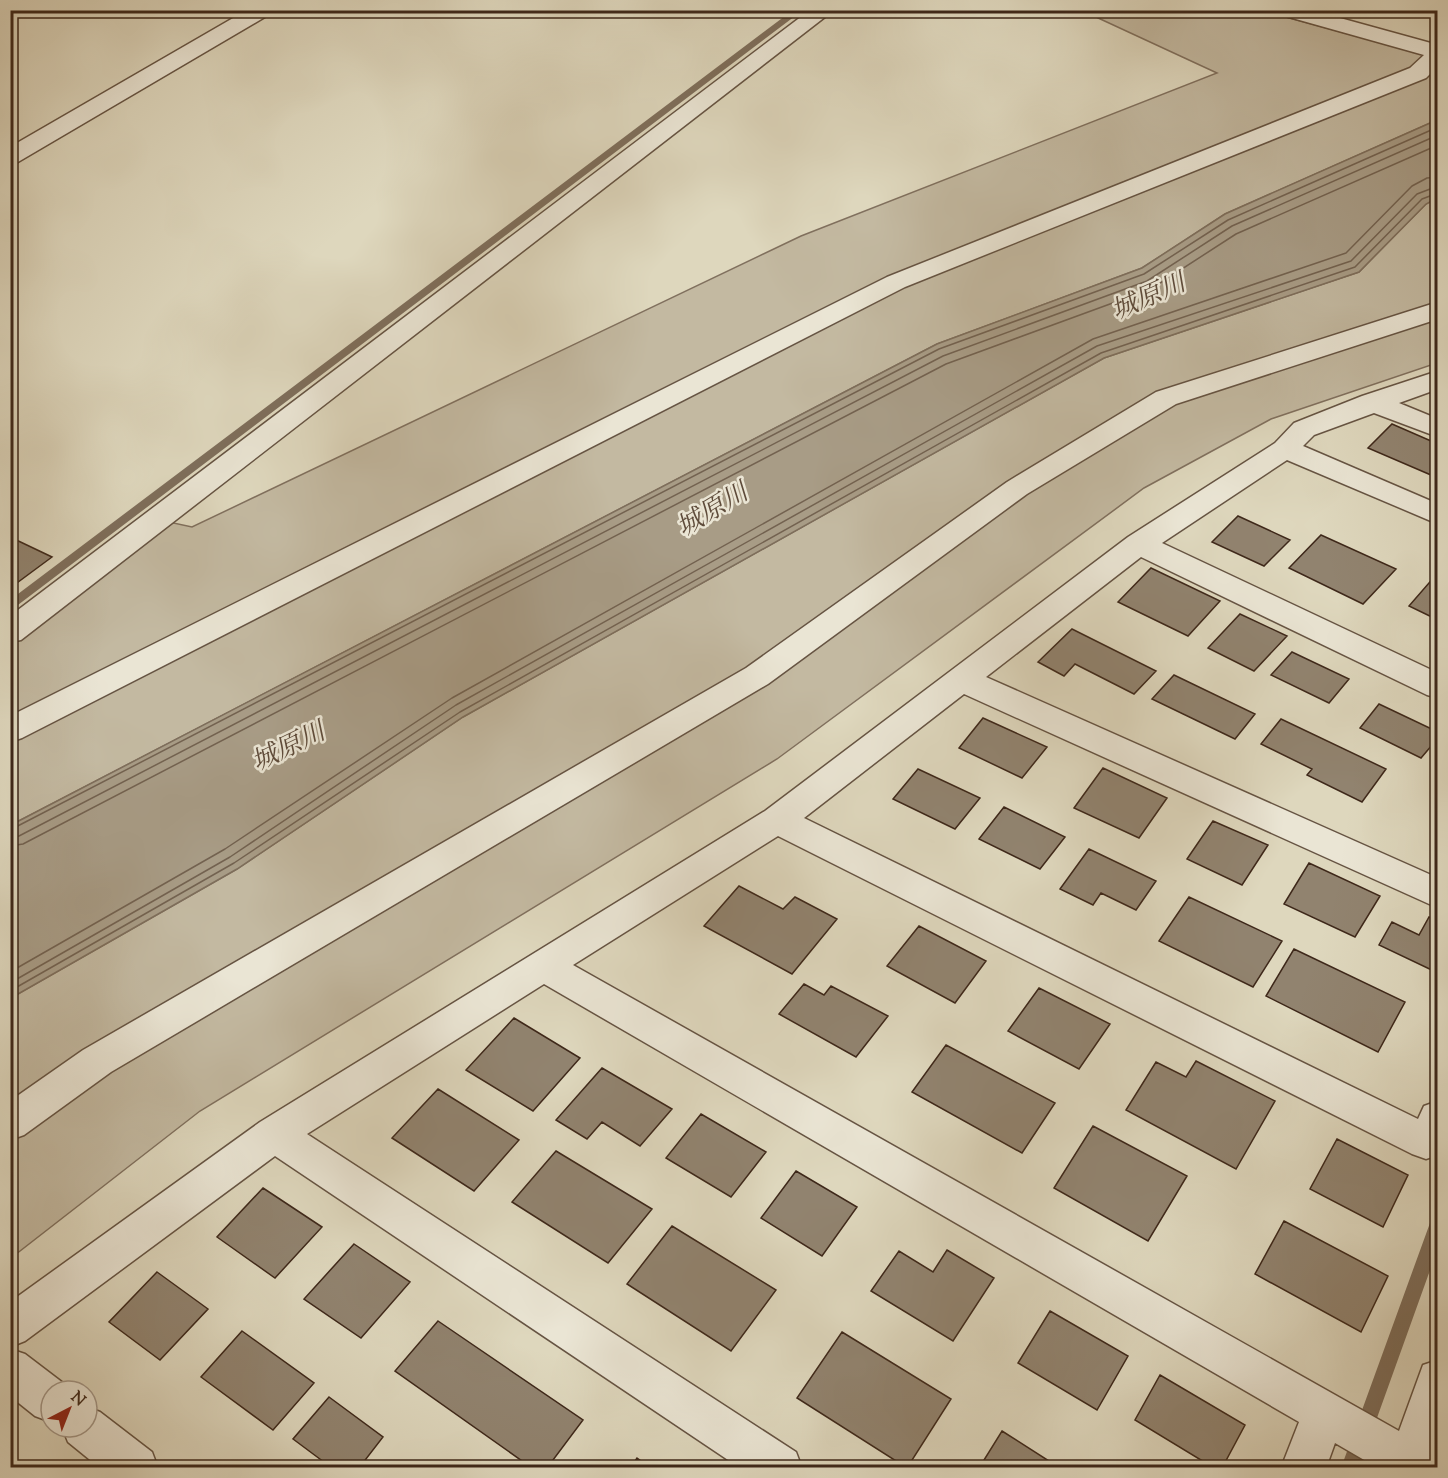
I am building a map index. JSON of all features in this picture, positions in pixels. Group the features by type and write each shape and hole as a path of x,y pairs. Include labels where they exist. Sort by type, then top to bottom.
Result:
{"street":[{"path":"10,157 262,10"},
{"path":"10,632 824,10"},
{"path":"10,730 896,282 1418,73 1437,53 1285,10"},
{"path":"1437,29 1437,44"},
{"path":"10,1123 97,1061 758,676 1017,488 1166,398 1437,310"},
{"path":"10,1327 274,1134 777,820 1139,544 1285,449 1304,429 1437,379"},
{"path":"1372,402 1437,429"},
{"path":"1285,449 1437,515"},
{"path":"1139,544 1437,687"},
{"path":"963,680 1437,894"},
{"path":"777,820 1426,1142 1437,1118"},
{"path":"543,966 1407,1461 1437,1380"},
{"path":"274,1134 780,1467"},
{"path":"10,1369 39,1392"},
{"path":"1303,1467 1325,1413"},
{"path":"99,1439 136,1467"}],"shaded area":[{"path":"1083,11 1264,11 1437,58 1437,120 1225,214 1142,268 937,344 11,825 11,645 169,522 192,527 801,236 1217,73"},
{"path":"1437,198 1437,363 1271,419 1144,488 777,759 200,1111 11,1258 11,998 237,869 463,717 1104,358 1359,272 1426,204"}],"water":[{"name":"城原川","path":"1437,120 1437,198 1426,204 1359,272 1104,358 463,717 237,869 11,998 11,825 937,344 1142,268 1225,214"}],"building":[{"path":"1392,424 1438,444 1438,478 1368,448"},
{"path":"1238,516 1290,540 1264,566 1212,542"},
{"path":"1321,535 1396,569 1363,604 1289,568"},
{"path":"10,537 52,557 10,588"},
{"path":"1151,568 1220,601 1188,636 1118,602"},
{"path":"1435,576 1438,577 1438,620 1409,606"},
{"path":"1240,614 1287,636 1254,671 1208,648"},
{"path":"1072,629 1156,671 1134,694 1075,664 1064,676 1038,662"},
{"path":"1292,652 1349,679 1329,703 1271,675"},
{"path":"1174,675 1255,714 1235,739 1152,699"},
{"path":"1379,704 1438,732 1438,738 1421,758 1360,728"},
{"path":"983,718 1047,747 1022,778 959,748"},
{"path":"1281,719 1386,769 1362,802 1307,775 1312,769 1261,744"},
{"path":"1103,768 1167,798 1139,838 1074,808"},
{"path":"918,769 980,798 955,829 893,799"},
{"path":"1004,807 1065,837 1040,869 979,839"},
{"path":"1213,821 1268,845 1242,885 1187,859"},
{"path":"1089,849 1156,881 1136,910 1101,893 1093,905 1060,889"},
{"path":"1309,863 1380,896 1355,937 1284,904"},
{"path":"739,886 783,909 795,897 837,919 792,974 704,926"},
{"path":"1189,897 1282,941 1253,987 1159,941"},
{"path":"1429,917 1438,921 1438,973 1379,945 1392,922 1419,935"},
{"path":"919,926 986,961 955,1003 887,966"},
{"path":"1294,949 1405,1002 1378,1052 1266,996"},
{"path":"804,984 824,995 831,986 888,1016 856,1057 779,1014"},
{"path":"1039,988 1110,1024 1079,1069 1008,1031"},
{"path":"514,1018 580,1058 533,1111 466,1070"},
{"path":"946,1045 1055,1103 1022,1153 912,1092"},
{"path":"1196,1061 1275,1101 1236,1169 1126,1110 1156,1062 1186,1077"},
{"path":"602,1068 672,1109 640,1146 602,1122 587,1139 556,1120"},
{"path":"438,1089 519,1140 474,1191 392,1138"},
{"path":"701,1114 766,1152 731,1197 666,1158"},
{"path":"1093,1126 1187,1176 1148,1241 1054,1188"},
{"path":"1337,1139 1408,1175 1383,1227 1310,1189"},
{"path":"556,1151 652,1209 608,1263 512,1202"},
{"path":"796,1171 857,1207 822,1256 761,1218"},
{"path":"263,1188 322,1227 275,1278 217,1237"},
{"path":"1284,1221 1388,1276 1361,1332 1255,1274"},
{"path":"672,1226 776,1290 731,1351 627,1284"},
{"path":"354,1244 410,1282 361,1338 304,1299"},
{"path":"947,1250 994,1278 953,1341 871,1291 899,1251 933,1272"},
{"path":"157,1272 208,1309 160,1360 109,1322"},
{"path":"1050,1311 1128,1356 1097,1410 1018,1363"},
{"path":"438,1321 583,1420 547,1468 532,1468 395,1371"},
{"path":"242,1331 314,1383 273,1430 201,1377"},
{"path":"842,1332 951,1399 907,1468 797,1398"},
{"path":"1160,1375 1245,1425 1222,1468 1214,1468 1135,1420"},
{"path":"329,1397 383,1437 359,1468 332,1468 293,1439"},
{"path":"1002,1431 1060,1468 979,1468"},
{"path":"637,1458 651,1468 630,1468"}],"waterway":[{"path":"10,607 799,10"},
{"path":"1350,1468 1438,1223"}]}
